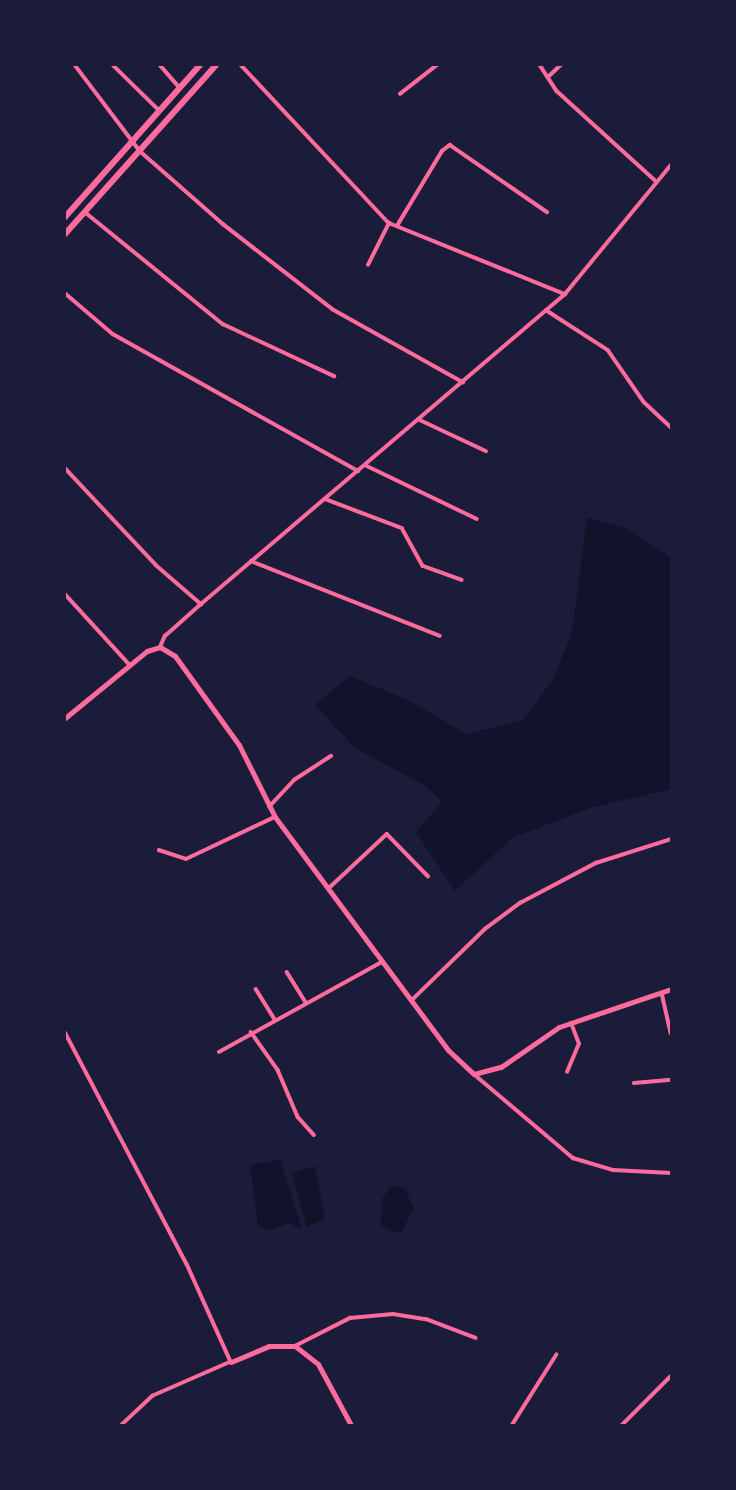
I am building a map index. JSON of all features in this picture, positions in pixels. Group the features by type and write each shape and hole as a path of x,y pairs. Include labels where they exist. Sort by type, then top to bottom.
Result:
{"main road":[{"path":"66,212 200,65"},
{"path":"65,234 216,65"}],"street":[{"path":"75,65 135,138 140,150 223,224 334,310 463,382"},
{"path":"113,65 159,110"},
{"path":"160,65 180,87"},
{"path":"241,65 389,223 565,293"},
{"path":"400,94 437,65"},
{"path":"541,65 557,90 656,181"},
{"path":"548,77 561,65"},
{"path":"397,226 442,151 450,145 547,212"},
{"path":"65,718 130,665 160,647 164,636 420,420 565,293 671,165"},
{"path":"85,212 223,324 334,376"},
{"path":"368,265 389,223"},
{"path":"65,293 113,334 358,471"},
{"path":"546,310 608,349 644,402 671,427"},
{"path":"420,420 486,451"},
{"path":"365,465 477,519"},
{"path":"65,468 156,565 201,604"},
{"path":"325,499 402,528 423,566 462,580"},
{"path":"251,561 440,636"},
{"path":"65,594 130,665"},
{"path":"160,647 175,656 212,703 275,817 448,1050 573,1158 613,1170 671,1173"},
{"path":"269,807 294,780 331,756"},
{"path":"159,849 186,859 275,817"},
{"path":"329,888 387,834 428,876"},
{"path":"411,1001 485,929 520,903 596,863 671,839"},
{"path":"219,1052 382,962"},
{"path":"287,972 306,1002"},
{"path":"256,989 275,1019"},
{"path":"474,1074 501,1067 571,1023 671,989"},
{"path":"662,993 671,1033"},
{"path":"567,1072 579,1044 571,1023"},
{"path":"65,1032 192,1275 231,1362"},
{"path":"251,1032 278,1070 294,1111 314,1135"},
{"path":"634,1083 671,1080"},
{"path":"122,1425 152,1396 269,1346 295,1346 351,1318 393,1314 426,1319 476,1338"},
{"path":"295,1346 318,1364 351,1425"},
{"path":"512,1425 556,1355"},
{"path":"622,1425 671,1376"}],"shaded area":[{"path":"587,517 625,528 671,558 671,789 590,808 512,838 455,891 416,832 442,802 424,785 355,748 315,705 350,676 408,700 466,734 523,720 553,679 572,632"},
{"path":"281,1160 302,1229 289,1223 271,1230 258,1226 250,1165"},
{"path":"315,1166 325,1219 307,1227 292,1174"},
{"path":"392,1185 405,1188 413,1208 401,1234 381,1226 382,1199"}]}
